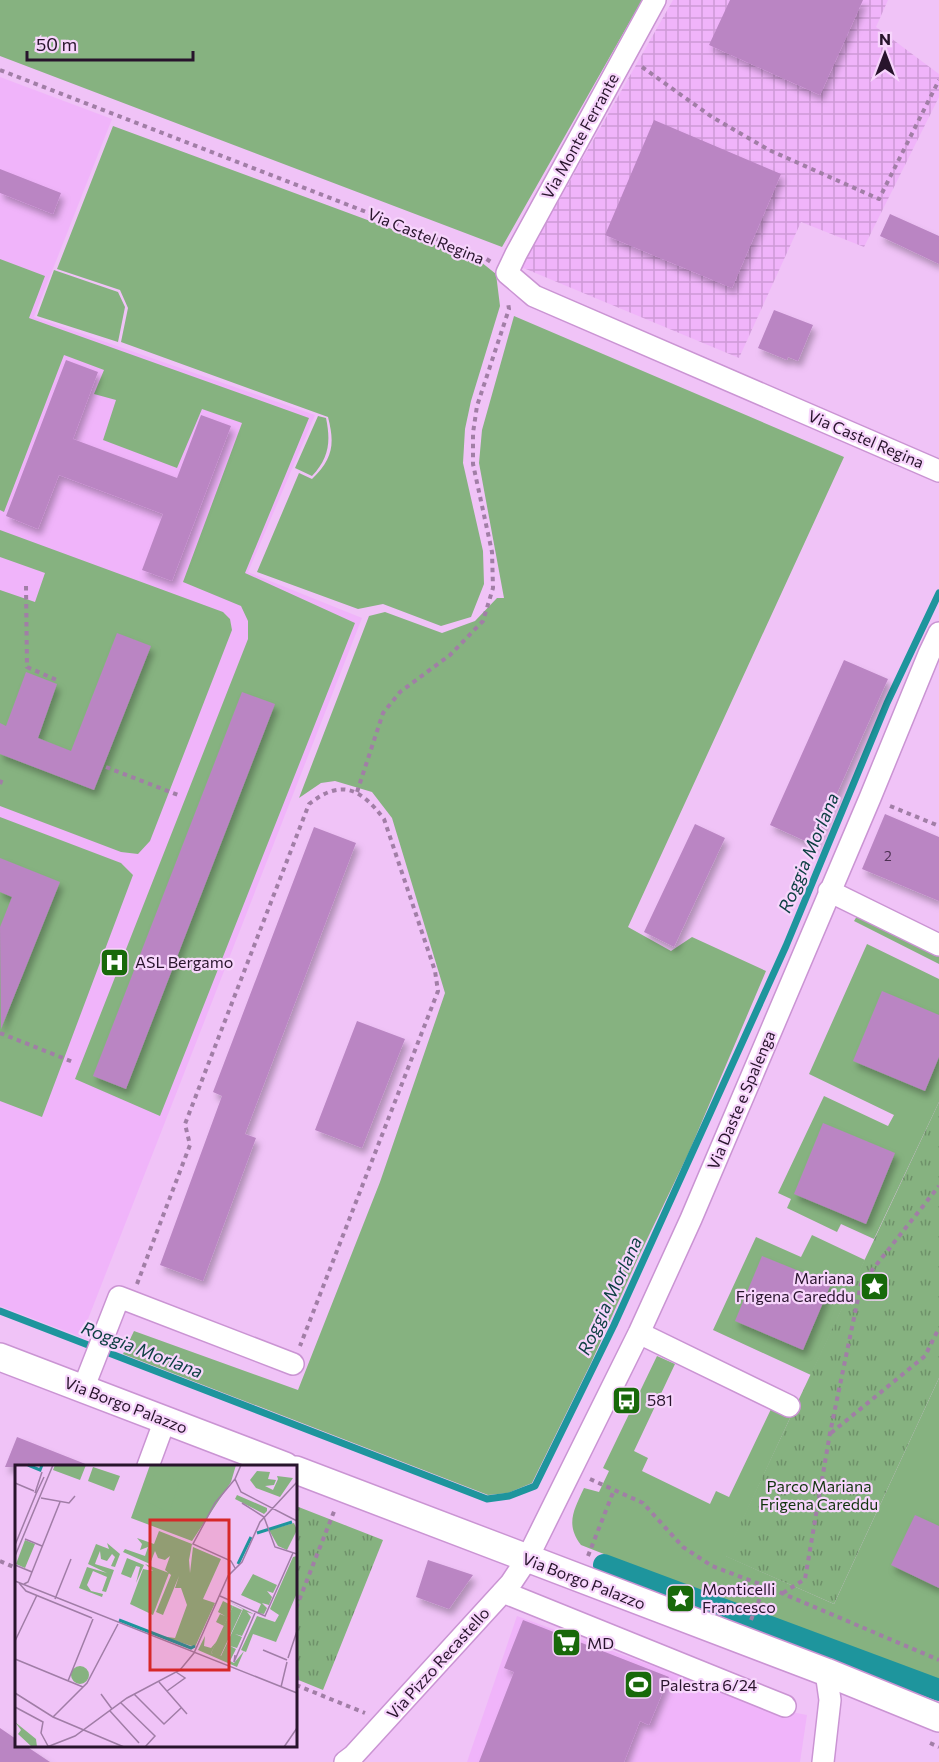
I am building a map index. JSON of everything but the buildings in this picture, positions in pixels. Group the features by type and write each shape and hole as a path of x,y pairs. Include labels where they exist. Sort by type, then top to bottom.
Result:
{"main road":[{"name":"Via Borgo Palazzo","path":"0,1357 86,1381 256,1461 275,1465"},
{"name":"Via Borgo Palazzo","path":"297,1470 826,1672 939,1718"}],"street":[{"name":"Via Monte Ferrante","path":"507,273 655,0"},
{"name":"Via Castel Regina","path":"507,273 534,296 939,471"},
{"name":"Via Daste e Spalenga","path":"528,1559 639,1333 691,1219 939,633"},
{"path":"829,891 939,945"},
{"path":"86,1381 119,1297 293,1364"},
{"path":"639,1333 789,1406"},
{"path":"149,1465 165,1420"},
{"name":"Via Pizzo Recastello","path":"345,1762 503,1592 528,1559"},
{"path":"503,1592 785,1706"},
{"path":"823,1762 830,1700 826,1672"}],"path":[{"path":"625,55 712,117 769,150 879,199 939,80"},
{"name":"Via Castel Regina","path":"0,70 485,258 507,273"},
{"path":"357,792 383,713 400,692 461,645 483,621 493,588 492,552 473,464 473,433 477,406 509,309 507,273"},
{"path":"26,586 27,667 59,681"},
{"path":"106,767 178,795"},
{"path":"0,784 3,776"},
{"path":"130,1301 190,1145 185,1124 309,804 322,794 340,789 357,792 371,801 384,819 435,971 438,991 293,1364"},
{"path":"870,798 939,826"},
{"path":"0,1033 73,1062"},
{"path":"782,1593 805,1579 830,1433 861,1284 939,1186"},
{"path":"830,1433 925,1356 939,1328"},
{"path":"586,1477 643,1503 683,1547 712,1566 782,1593 939,1660"},
{"path":"297,1605 342,1489"},
{"path":"578,1579 614,1490"},
{"path":"0,1561 15,1568"},
{"path":"753,1616 765,1586"},
{"path":"297,1686 374,1717"}],"shaded area":[{"path":"673,0 888,0 876,27 939,74 939,97 864,247 801,222 739,358 521,267"},
{"name":"ASL Bergamo","path":"0,77 112,119 34,317 315,415 248,572 362,618 81,1337 0,1306"},
{"path":"517,1616 765,1707 807,1715 800,1762 467,1762"}],"green space":[{"path":"0,0 642,0 502,247 0,56"},
{"path":"113,126 481,262 496,274 500,306 471,401 465,429 463,463 483,551 484,584 471,617 441,626 383,604 358,609 257,572 299,473 312,479 328,458 332,443 328,417 121,342 128,308 120,290 57,269"},
{"path":"0,259 45,276 29,318 309,418 245,573 355,623 160,1116 75,1079 248,639 248,621 241,606 183,582 242,423 202,409 177,468 103,440 116,400 94,394 104,370 64,355 4,512 0,510"},
{"path":"54,270 118,292 125,307 118,342 37,316"},
{"path":"514,316 844,457 628,927 671,951 692,937 766,971 689,1152 591,1363 532,1483 508,1493 488,1495 123,1354 134,1331 298,1390 380,1182 445,993 392,818 372,792 335,781 321,783 299,798 369,616 385,612 442,633 475,621 497,598 504,598 479,463 482,430"},
{"path":"318,416 326,418 328,442 322,463 312,476 295,468"},
{"path":"0,530 223,612 230,619 232,630 150,841 138,854 121,852 0,806 0,590 35,602 45,573 0,557"},
{"path":"0,817 121,863 133,875 42,1117 0,1101"},
{"path":"857,916 939,954 939,964 854,921"},
{"path":"867,944 939,979 939,1102 874,1239 841,1224 837,1232 787,1208 791,1199 778,1193 824,1096 888,1126 894,1115 809,1074"},
{"name":"Parco Mariana Frigena Careddu","path":"939,1102 939,1378 834,1604 725,1556"},
{"path":"812,1235 865,1260 811,1375 713,1330 756,1237 801,1257"},
{"path":"657,1356 675,1364 634,1451 648,1458 642,1471 710,1504 716,1491 729,1497 772,1407 791,1416 726,1556 834,1604 939,1378 939,1686 581,1545 572,1524 577,1503 584,1488 599,1492 609,1471 603,1468"},
{"path":"297,1506 383,1540 323,1690 297,1679"}],"waterway":[{"name":"Roggia Morlana","path":"0,1311 487,1499 509,1496 535,1486 614,1325 786,946 887,703 939,593"},
{"path":"604,1565 939,1690"}],"place":[{"name":"ASL Bergamo","path":"114,962"},
{"name":"Mariana Frigena Careddu","path":"875,1287"},
{"name":"581","path":"626,1400"},
{"name":"Monticelli Francesco","path":"681,1598"},
{"name":"MD","path":"566,1643"},
{"name":"Palestra 6/24","path":"639,1685"}]}
